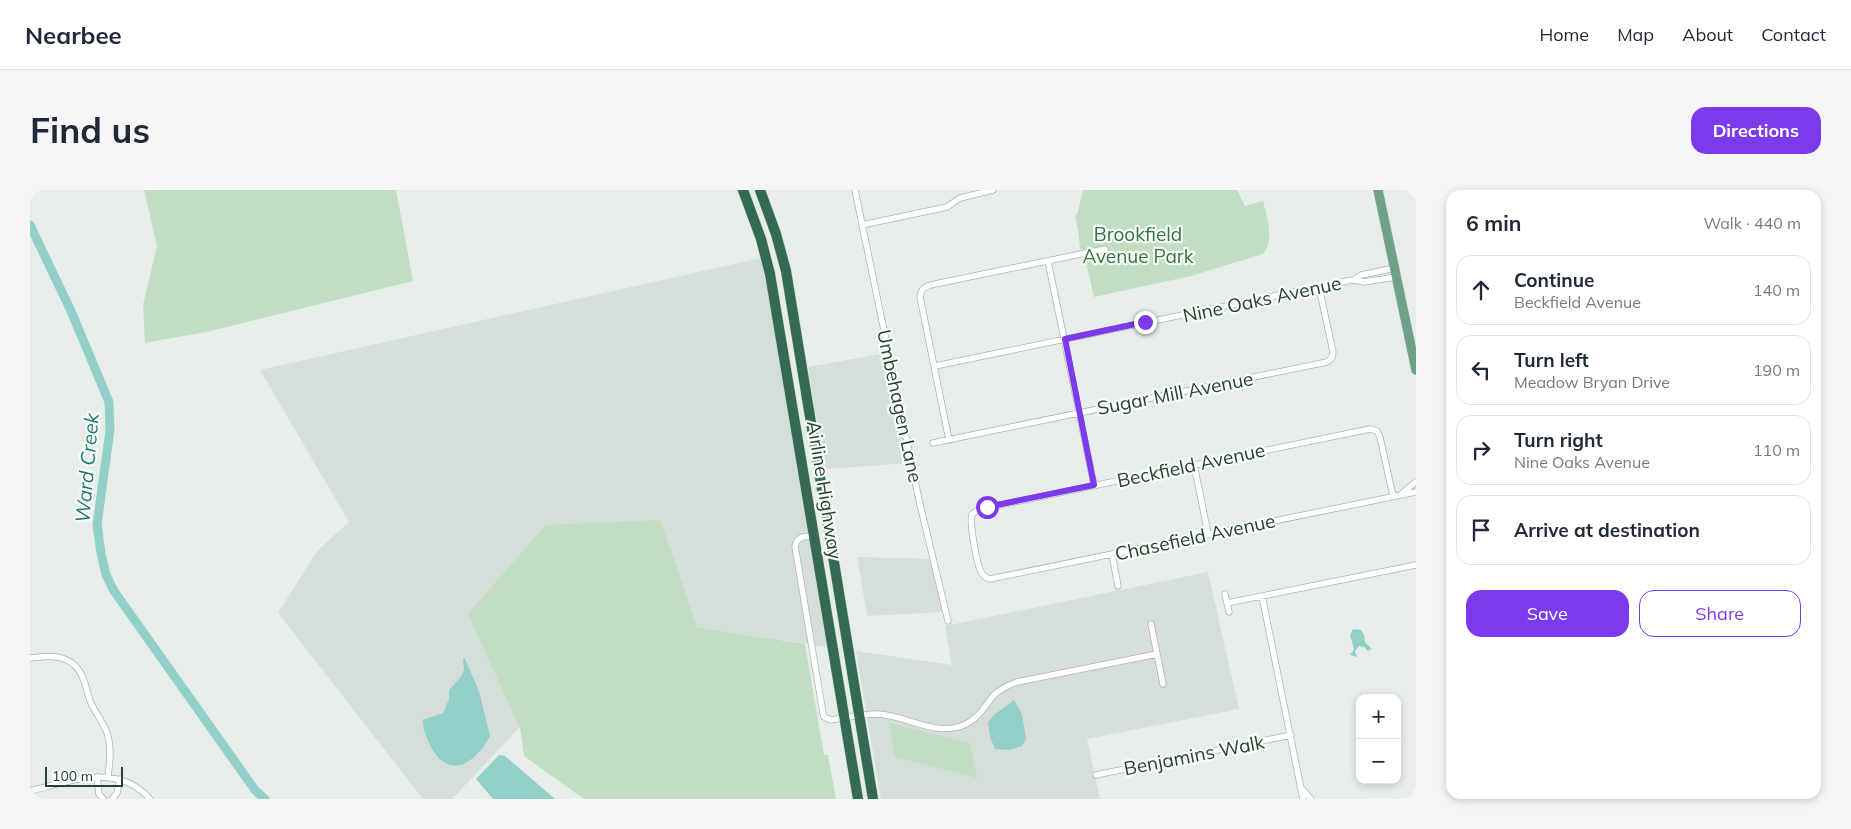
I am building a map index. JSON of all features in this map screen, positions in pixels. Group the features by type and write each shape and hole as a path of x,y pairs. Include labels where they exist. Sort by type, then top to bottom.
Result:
{"highway":[{"name":"Airline Highway","path":"743,190 761,239 770,274 858,799"},
{"name":"Airline Highway","path":"760,190 776,234 786,271 874,799"},
{"path":"789,382 797,381 800,386 813,458 823,492"}],"main road":[{"path":"1378,190 1416,370"}],"street":[{"name":"Umbehagen Lane","path":"855,190 919,500 948,621"},
{"path":"862,225 947,206 960,198 994,190"},
{"path":"949,440 920,297 922,290 926,286 1105,249"},
{"path":"1048,261 1094,485"},
{"name":"Nine Oaks Avenue","path":"935,366 1354,280 1364,282 1396,272"},
{"name":"Sugar Mill Avenue","path":"933,443 1322,364 1329,361 1333,356 1333,352 1320,287"},
{"name":"Beckfield Avenue","path":"990,579 985,577 980,571 970,523 972,514 980,509 1194,464 1373,429 1380,437 1393,496"},
{"path":"1194,464 1208,534"},
{"path":"1400,495 1416,482"},
{"name":"Chasefield Avenue","path":"990,579 1416,492"},
{"path":"814,536 802,537 795,546 820,700 823,713 827,719 878,714 937,728 950,729 965,725 975,718 995,694 1004,687 1018,682 1157,654"},
{"path":"1112,554 1118,586"},
{"path":"1227,603 1416,565"},
{"path":"1225,594 1229,612"},
{"path":"1262,596 1303,799"},
{"path":"1151,624 1163,684"},
{"path":"30,658 51,654 65,659 76,666 82,674 92,704 106,731 111,753 108,776"},
{"name":"Benjamins Walk","path":"1096,774 1291,735"},
{"path":"30,791 86,777 108,776 134,785 150,799"},
{"path":"97,777 99,794 103,799"},
{"path":"112,799 117,793 120,780"},
{"path":"1302,789 1311,799"}],"shaded area":[{"path":"761,258 772,312 827,647 697,627 661,520 520,727 452,799 423,799 278,613 317,551 349,522 260,370"},
{"path":"887,353 910,463 825,469 808,367"},
{"path":"857,557 931,559 943,612 867,616"},
{"path":"1208,572 1239,709 1087,739 1100,799 881,799 856,651 952,665 945,626"}],"green space":[{"path":"144,190 396,190 413,281 206,332 145,343 143,305 157,246"},
{"name":"Brookfield Avenue Park","path":"1083,190 1237,190 1245,206 1263,201 1268,221 1269,242 1263,254 1191,276 1094,297 1083,249 1080,249 1075,215 1077,215"},
{"path":"661,520 697,627 805,644 824,755 828,755 836,799 584,799 524,756 520,728 468,614 546,525"},
{"path":"889,723 970,743 977,778 895,757"}],"water":[{"path":"1353,629 1361,630 1365,642 1372,649 1368,651 1364,647 1359,646 1355,651 1357,657 1350,655 1354,649 1350,635"},
{"path":"464,657 479,691 490,736 485,745 471,760 455,766 439,759 432,749 427,738 423,720 443,713 449,699 449,690 463,672"},
{"path":"1014,700 1022,714 1026,739 1022,746 1009,750 995,749 990,737 988,722"},
{"path":"499,755 505,756 555,799 493,799 476,779"}],"waterway":[{"name":"Ward Creek","path":"30,225 71,311 109,402 110,430 97,525 106,575 114,591 255,790 265,799"}],"route":[{"path":"987,507 1094,485 1065,339 1145,322"}]}
